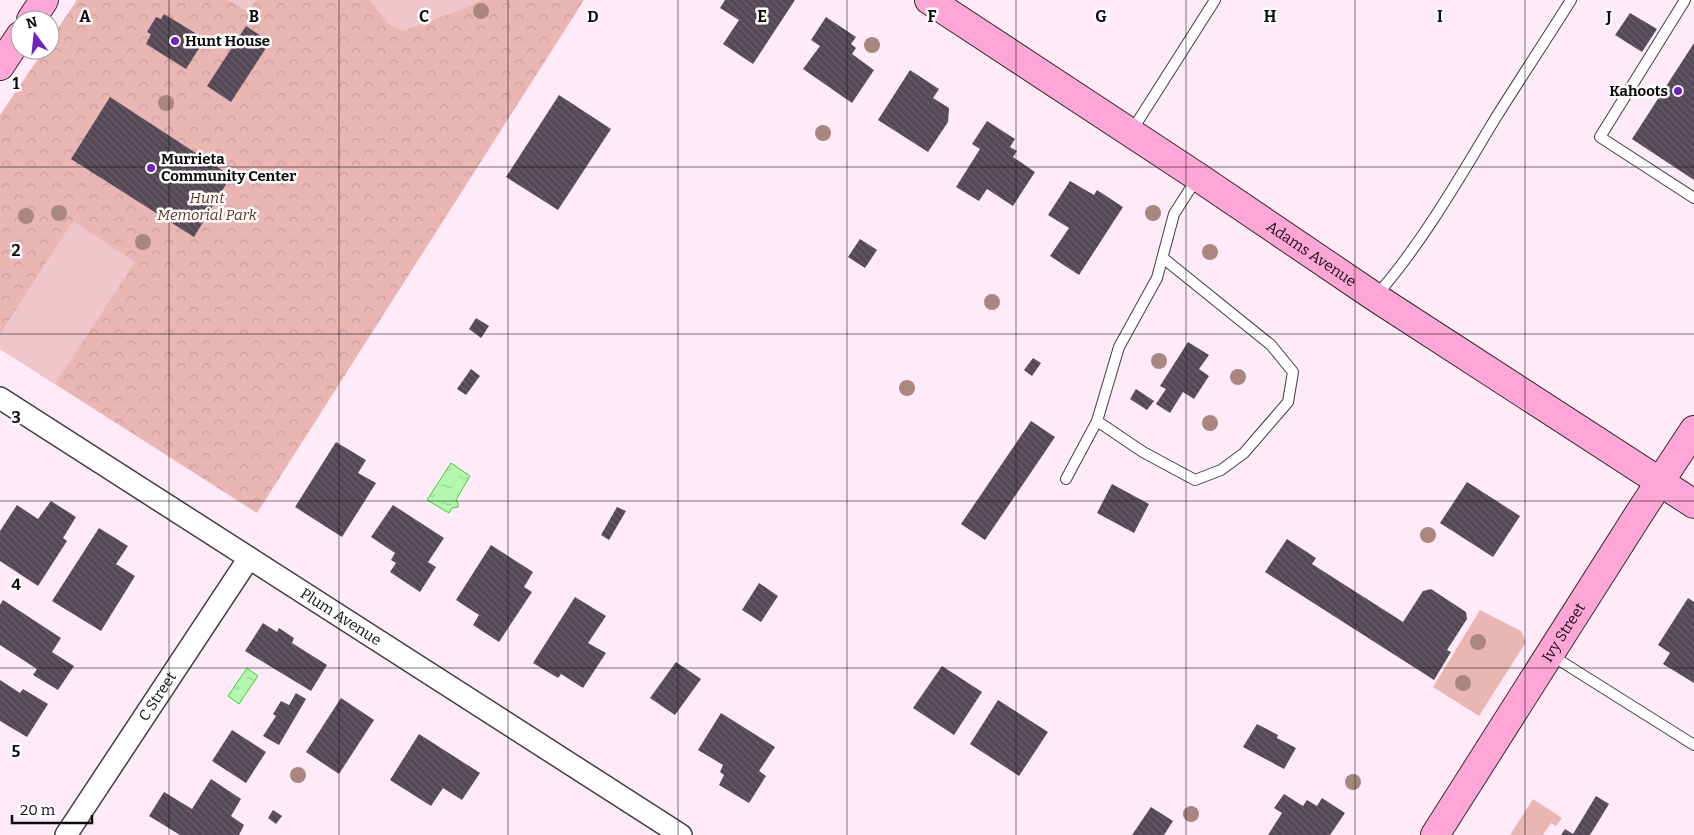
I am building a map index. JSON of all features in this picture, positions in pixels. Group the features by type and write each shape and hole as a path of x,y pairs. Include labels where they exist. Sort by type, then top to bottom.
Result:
{"street":[{"name":"Adams Avenue","path":"929,0 1198,177 1375,297 1694,504"},
{"path":"0,66 10,51"},
{"name":"Plum Avenue","path":"0,398 681,835"},
{"name":"Ivy Street","path":"1436,835 1694,430"},
{"name":"C Street","path":"66,835 249,558"}],"lane":[{"path":"1130,133 1215,0"},
{"path":"1375,297 1395,274 1446,199 1507,99 1571,0"},
{"path":"1686,0 1600,138 1694,198"},
{"path":"1066,479 1097,421 1119,347 1158,278 1174,214 1198,177"},
{"path":"1097,421 1143,452 1195,480 1221,470 1244,453 1288,402 1293,372 1271,345 1162,258"},
{"path":"1550,655 1694,745"}],"green space":[{"name":"Hunt Memorial Park","path":"77,0 584,0 257,513 0,349 0,115 37,60 60,60 60,25"},
{"path":"1480,610 1521,631 1526,642 1479,716 1433,687"},
{"path":"1533,799 1562,818 1556,826 1551,823 1543,835 1510,835"}],"shaded area":[{"path":"228,0 256,0 249,12"},
{"path":"370,0 481,0 468,7 403,31 387,23"},
{"path":"73,221 135,262 55,384 0,349 0,334"}],"water":[{"path":"451,463 470,476 456,500 458,507 452,508 449,513 427,500"},
{"path":"247,668 258,676 239,704 228,696"}],"building":[{"path":"725,0 795,0 753,64 723,44 739,20 720,8"},
{"path":"1630,13 1657,29 1642,52 1615,35"},
{"name":"Hunt House","path":"164,14 205,39 186,69 146,44 151,34 147,32 156,17 161,19"},
{"path":"826,17 856,37 851,44 856,48 852,54 874,70 852,103 803,69 820,46 811,40"},
{"path":"246,26 270,42 231,102 207,86"},
{"name":"Kahoots","path":"1694,43 1694,180 1632,139"},
{"path":"910,70 939,89 933,98 949,108 948,122 928,152 878,120"},
{"path":"559,95 611,129 558,210 506,177"},
{"name":"Murrieta Community Center","path":"110,97 231,176 194,237 71,159"},
{"path":"987,121 1015,139 1010,147 1017,151 1013,157 1035,172 1013,206 987,189 979,201 956,187 980,149 972,144"},
{"path":"1070,181 1094,195 1097,190 1123,207 1079,275 1050,256 1069,228 1048,215"},
{"path":"860,239 877,250 865,268 848,257"},
{"path":"476,318 489,326 481,338 469,329"},
{"path":"1188,342 1209,355 1199,369 1209,376 1194,399 1183,392 1170,413 1156,404 1166,389 1160,386"},
{"path":"1033,358 1041,363 1032,376 1024,370"},
{"path":"471,369 480,376 466,395 457,389"},
{"path":"1136,389 1154,401 1147,410 1130,399"},
{"path":"1031,421 1055,437 985,540 961,524"},
{"path":"336,442 366,460 358,473 376,483 342,537 295,507"},
{"path":"1467,482 1520,516 1493,557 1440,523"},
{"path":"1112,484 1149,504 1134,533 1097,513"},
{"path":"51,501 76,517 63,538 67,541 38,586 0,561 0,531 17,505 38,519"},
{"path":"393,505 444,538 428,562 436,567 420,592 390,572 396,563 391,560 395,553 371,537"},
{"path":"617,507 626,511 609,540 601,535"},
{"path":"99,528 128,546 116,564 135,576 101,631 52,601"},
{"path":"1287,539 1316,558 1312,564 1403,622 1423,591 1431,589 1466,612 1467,619 1447,650 1451,652 1434,680 1265,572"},
{"path":"491,545 533,572 524,587 532,592 499,642 473,625 479,615 456,600"},
{"path":"759,583 778,596 761,622 742,610"},
{"path":"575,597 606,616 588,643 606,653 583,688 561,674 558,678 533,663"},
{"path":"1688,598 1694,602 1694,683 1663,664 1670,653 1658,645"},
{"path":"3,600 61,638 52,652 74,666 58,690 33,675 37,669 0,645 0,605"},
{"path":"263,623 277,632 279,628 294,638 292,643 327,665 311,691 245,651"},
{"path":"676,662 701,679 675,715 650,698"},
{"path":"942,666 982,692 954,735 913,708"},
{"path":"0,680 20,693 23,689 48,704 27,737 0,721"},
{"path":"296,693 306,699 279,745 263,736 276,716 273,714 281,701 289,705"},
{"path":"341,698 374,720 339,774 306,752"},
{"path":"998,700 1048,732 1019,776 970,744"},
{"path":"721,713 775,747 759,771 766,776 749,803 719,785 724,775 720,772 723,765 698,750"},
{"path":"1257,724 1278,735 1277,738 1296,748 1284,769 1243,747"},
{"path":"232,730 266,752 246,783 212,761"},
{"path":"419,734 480,773 462,800 443,788 431,806 390,780"},
{"path":"211,779 241,799 231,816 244,825 239,835 180,835 149,816 164,792 192,809"},
{"path":"1284,794 1303,806 1307,800 1317,806 1322,798 1345,813 1330,835 1268,835 1282,813 1274,808"},
{"path":"1596,796 1609,804 1590,835 1561,835 1565,829 1573,834"},
{"path":"1151,807 1173,821 1164,835 1132,835"},
{"path":"273,810 282,816 276,824 268,818"}],"place":[{"name":"Hunt House","path":"175,41"},
{"name":"Kahoots","path":"1678,91"},
{"name":"Murrieta Community Center","path":"151,168"}]}
